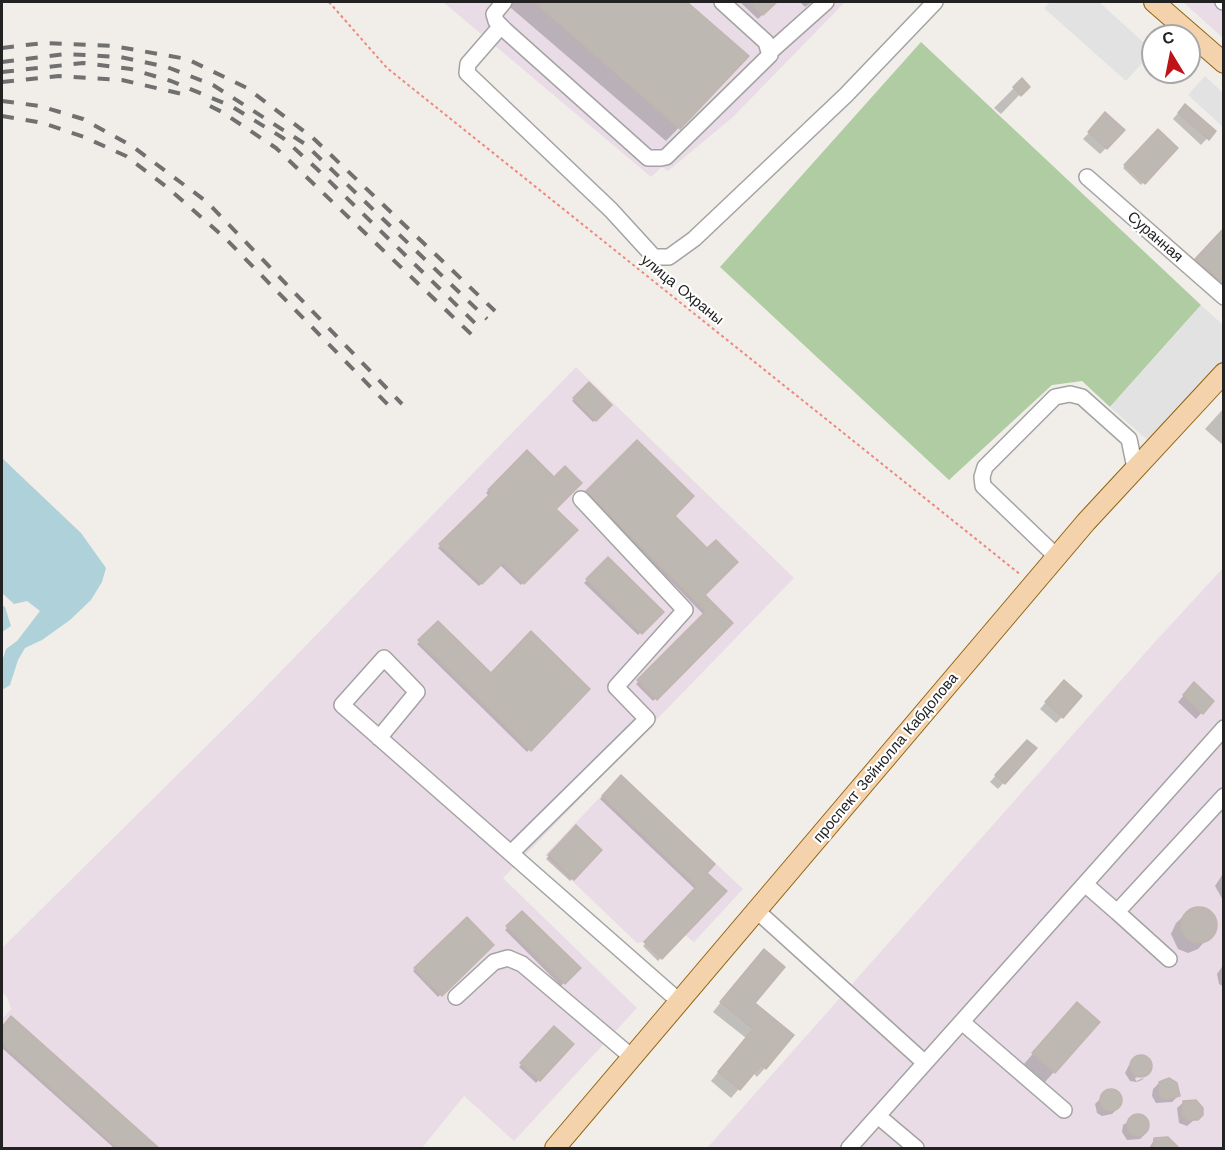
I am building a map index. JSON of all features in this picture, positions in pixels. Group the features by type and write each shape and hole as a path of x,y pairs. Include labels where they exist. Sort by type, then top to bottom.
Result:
{"main road":[{"path":"1154,2 1222,58"},
{"name":"проспект Зейнолла Кабдолова","path":"555,1149 1057,557 1224,373"}],"street":[{"path":"504,2 494,14 496,21 648,158 666,157 759,67 771,51 826,2"},
{"path":"723,2 766,42 771,51"},
{"path":"501,26 468,64 467,73 610,210 654,257 669,257 694,239 846,95 935,2"},
{"name":"Суранная","path":"1087,177 1224,297"},
{"path":"1057,557 983,486 982,477 985,467 1055,397 1070,394 1082,397 1129,439 1136,468"},
{"path":"511,853 647,719 616,687 685,610 581,499"},
{"path":"379,738 417,692 384,658 342,705 379,738 511,853 680,1002"},
{"path":"849,1149 1224,728"},
{"path":"1117,912 1224,796"},
{"path":"1084,884 1169,959"},
{"path":"757,911 925,1063"},
{"path":"456,997 494,962 508,958 522,964 633,1058"},
{"path":"962,1022 1064,1110"},
{"path":"878,1116 916,1149"}],"path":[{"name":"улица Охраны","path":"329,2 387,68 1033,585"}],"shaded area":[{"path":"443,2 845,2 732,118 668,171 662,167 651,177"},
{"path":"1050,2 1099,2 1141,40 1141,64 1126,81 1044,8"},
{"path":"1183,2 1223,2 1223,38"},
{"path":"1205,76 1223,93 1223,127 1188,95 1198,84 1201,84"},
{"path":"1201,305 1223,325 1223,367 1153,445 1110,407"},
{"path":"576,367 794,578 503,878 637,1008 514,1141 464,1096 422,1148 2,1148 2,1019 11,1009 7,997 2,992 2,948 253,700"},
{"path":"1223,568 1223,1148 707,1148 1153,644"},
{"path":"621,775 743,889 694,942 685,935 662,959 644,942 637,943 545,855"}],"green space":[{"path":"921,42 1201,305 1110,407 1082,381 1052,385 949,480 720,267"}],"water":[{"path":"2,458 81,533 106,568 102,582 91,600 70,620 42,640 25,648 18,660 10,685 2,690 2,662 6,649 17,641 40,611 27,601 14,604 2,593"},
{"path":"2,605 5,607 11,626 2,632"}],"building":[{"path":"534,2 687,2 749,56 680,129"},
{"path":"749,2 777,2 763,15"},
{"path":"1022,78 1030,87 1021,96 1013,87"},
{"path":"1185,104 1216,131 1209,140 1178,113"},
{"path":"1105,112 1125,130 1107,149 1088,132"},
{"path":"1158,129 1178,148 1145,184 1124,165"},
{"path":"1224,228 1224,284 1195,259"},
{"path":"589,382 612,405 596,421 573,398"},
{"path":"637,440 694,496 675,516 707,548 716,540 738,562 705,595 733,623 657,700 637,680 706,611 586,491"},
{"path":"527,450 554,477 565,466 582,483 556,509 578,530 524,584 503,563 482,584 439,544 491,493 488,490"},
{"path":"608,557 664,612 642,634 586,579"},
{"path":"438,621 491,673 531,631 590,689 531,751 418,640"},
{"path":"1064,680 1082,696 1063,718 1045,702"},
{"path":"1194,682 1214,701 1203,714 1183,695"},
{"path":"1027,740 1037,748 1005,784 995,775"},
{"path":"621,775 715,864 707,873 727,891 662,959 644,942 697,886 602,796"},
{"path":"576,825 602,850 574,880 548,855"},
{"path":"1199,907 1212,912 1217,925 1212,938 1199,943 1186,938 1181,925 1186,912"},
{"path":"522,911 581,968 565,984 506,926"},
{"path":"467,917 494,945 442,996 414,968"},
{"path":"764,949 785,967 755,1003 794,1035 766,1069 761,1065 740,1090 718,1072 753,1029 720,1002"},
{"path":"1077,1002 1100,1022 1055,1073 1032,1053"},
{"path":"11,1016 160,1149 119,1149 2,1044 2,1027"},
{"path":"554,1026 574,1044 540,1081 520,1063"},
{"path":"1141,1055 1149,1058 1152,1066 1149,1074 1141,1077 1133,1074 1130,1066 1133,1058"},
{"path":"1169,1078 1177,1083 1180,1096 1166,1099 1160,1096 1159,1082"},
{"path":"1111,1089 1119,1092 1122,1100 1119,1108 1111,1111 1103,1108 1100,1100 1103,1092"},
{"path":"1196,1100 1203,1108 1203,1115 1198,1120 1187,1120 1182,1114 1183,1101"},
{"path":"1138,1114 1146,1117 1149,1125 1146,1133 1138,1136 1130,1133 1127,1125 1130,1117"},
{"path":"1168,1137 1180,1149 1153,1149 1154,1138"}],"railway":[{"path":"2,48 43,43 113,46 187,59 247,88 313,138 495,311"},
{"path":"2,62 65,54 120,57 167,67 213,85 305,144 487,319"},
{"path":"2,72 83,63 131,69 171,81 231,106 283,138 479,327"},
{"path":"2,82 59,76 122,80 182,94"},
{"path":"2,101 40,106 83,119 132,146 207,202 402,404"},
{"path":"210,106 276,148 472,335"},
{"path":"2,116 43,123 84,137 126,156 168,188 225,238 395,412"}]}
